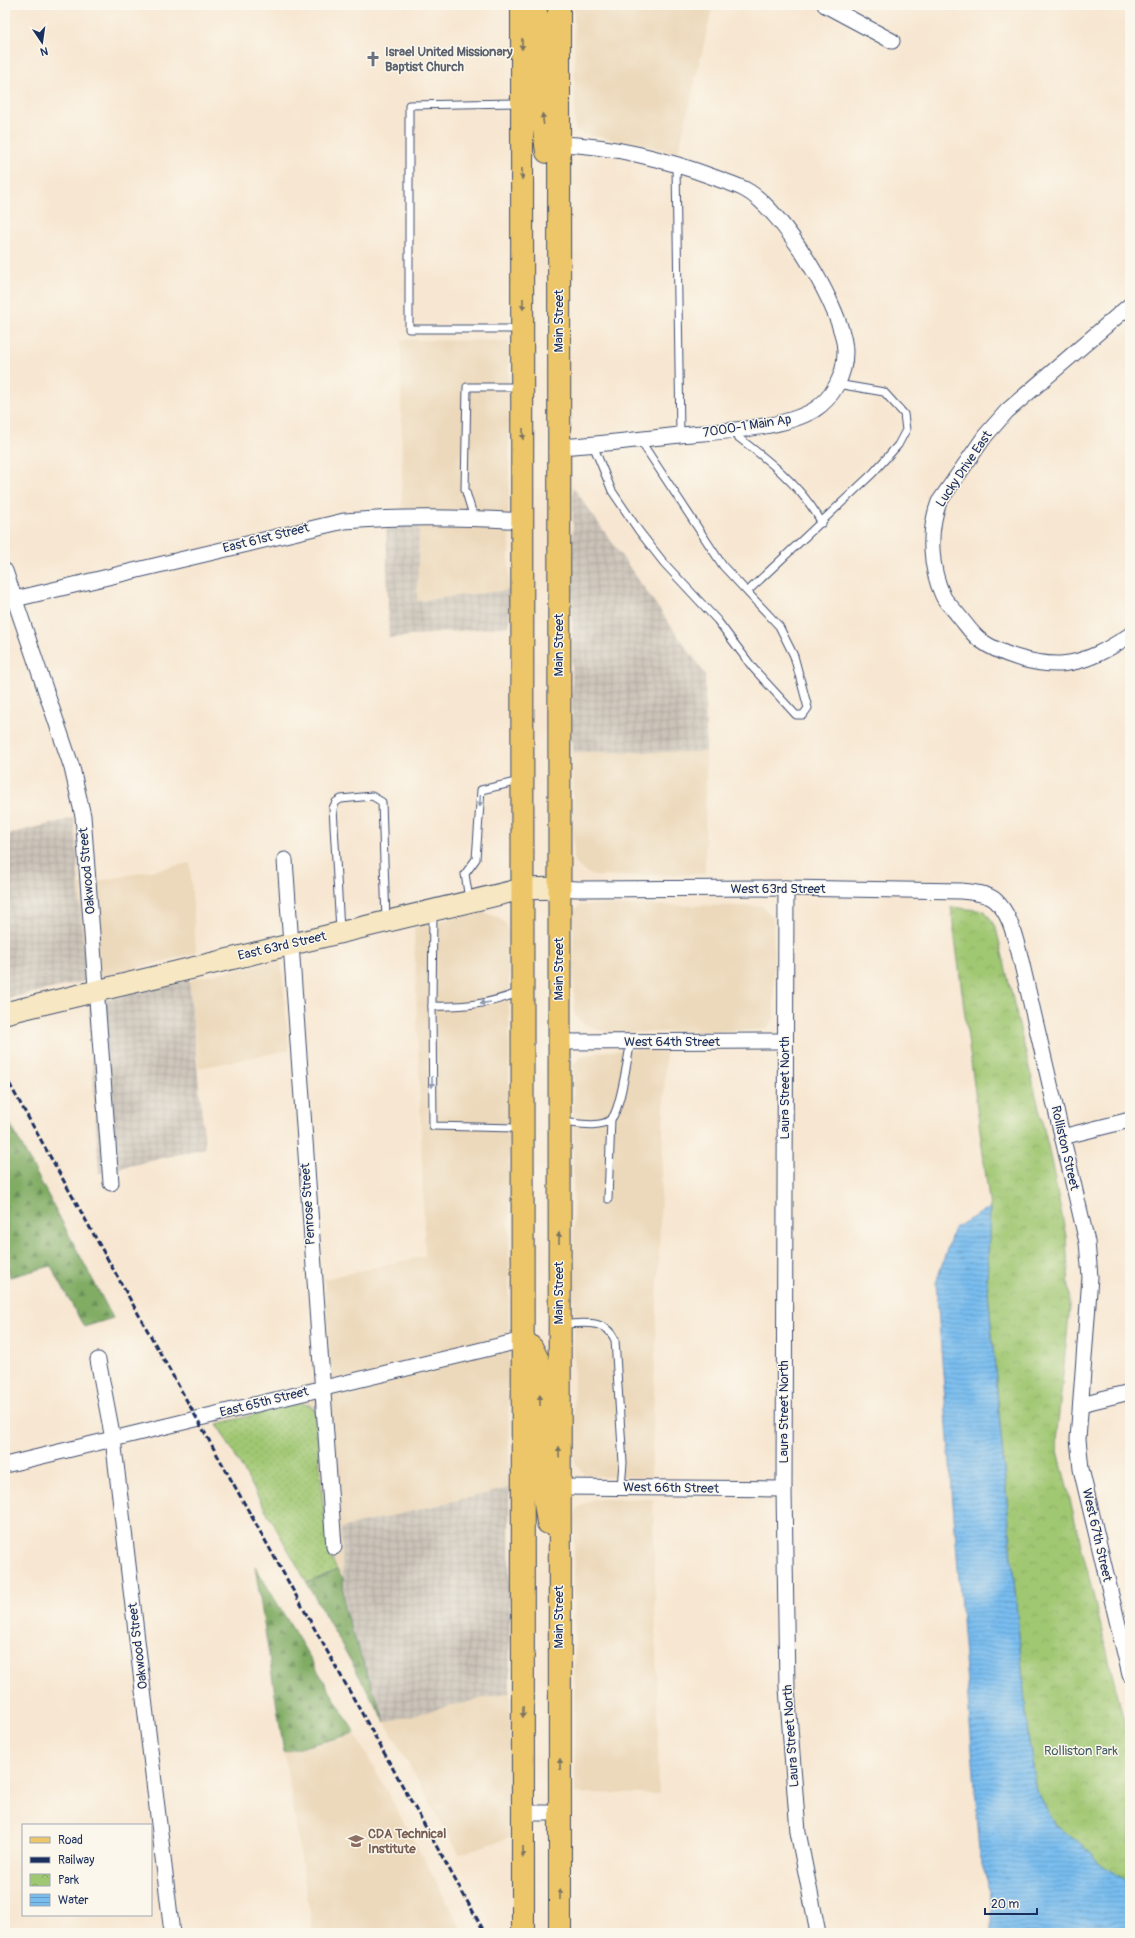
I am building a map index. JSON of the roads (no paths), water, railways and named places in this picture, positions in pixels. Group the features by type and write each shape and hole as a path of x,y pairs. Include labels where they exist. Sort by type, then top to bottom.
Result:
{"main road":[{"path":"522,5 523,1933"},
{"path":"531,5 534,7 540,21 541,108 559,241"},
{"name":"Main Street","path":"559,5 558,447 560,1933"},
{"path":"523,1340 532,1348 538,1360 541,1475 559,1592"}],"street":[{"path":"824,5 892,41"},
{"name":"7000-1 Main Ap","path":"558,447 593,445 728,431 799,417 815,409 826,400 837,384 845,352 842,334 827,296 796,242 762,200 746,190 676,165 610,149 559,144"},
{"name":"Lucky Drive East","path":"1130,305 1007,411 985,436 939,502 935,512 932,550 936,575 944,598 980,640 1016,658 1035,662 1060,664 1078,661 1106,650 1130,635"},
{"name":"East 61st Street","path":"15,599 344,521 366,519 474,519 523,521"},
{"name":"Oakwood Street","path":"5,572 72,768 81,809 97,990 110,1183"},
{"name":"Penrose Street","path":"285,860 334,1547"},
{"name":"West 63rd Street","path":"559,888 577,890 786,888 961,891 980,894 996,900"},
{"name":"East 63rd Street","path":"5,1013 522,889 559,888"},
{"name":"Laura Street North","path":"786,888 784,1489 787,1688 798,1832 818,1933"},
{"name":"Rolliston Street","path":"996,900 1010,922 1019,952 1087,1242 1090,1277 1081,1404"},
{"name":"West 64th Street","path":"560,1042 785,1040"},
{"path":"1062,1137 1130,1120"},
{"name":"East 65th Street","path":"5,1465 523,1340"},
{"name":"Oakwood Street","path":"98,1360 113,1439 172,1933"},
{"path":"1081,1404 1130,1392"},
{"name":"West 67th Street","path":"1081,1404 1078,1439 1081,1470 1129,1665"},
{"name":"West 66th Street","path":"559,1487 784,1489"},
{"path":"523,1813 560,1812"}],"lane":[{"path":"522,103 408,105 409,329 522,329"},
{"path":"676,165 680,435"},
{"path":"748,592 822,523 898,445 906,430 904,414 884,392 837,384"},
{"path":"474,519 465,489 467,387 523,387"},
{"path":"728,431 790,479 811,504 822,523"},
{"path":"593,445 612,491 639,531 664,563 717,620 753,668 796,716 803,716 808,708 794,656 779,626 724,566 640,440"},
{"path":"470,901 465,874 476,859 480,790 522,781"},
{"path":"340,932 333,808 336,802 340,799 372,796 382,802 386,921"},
{"path":"433,910 432,1126 522,1128"},
{"path":"432,1006 460,1007 498,1001 522,991"},
{"path":"608,1199 611,1119 618,1108 630,1042"},
{"path":"559,1122 589,1124 601,1123 611,1119"},
{"path":"559,1324 601,1324 611,1331 615,1340 623,1463 621,1487"}],"water":[{"path":"990,1208 987,1280 1028,1736 1037,1791 1056,1826 1078,1841 1096,1860 1130,1883 1130,1933 991,1933 991,1895 981,1865 936,1283 954,1228"}],"railway":[{"path":"5,1076 485,1933"}],"place":[{"name":"Israel United Missionary Baptist Church","path":"373,59"},
{"name":"CDA Technical Institute","path":"356,1841"}],"park label":[{"name":"Rolliston Park","path":"1081,1751"}]}
